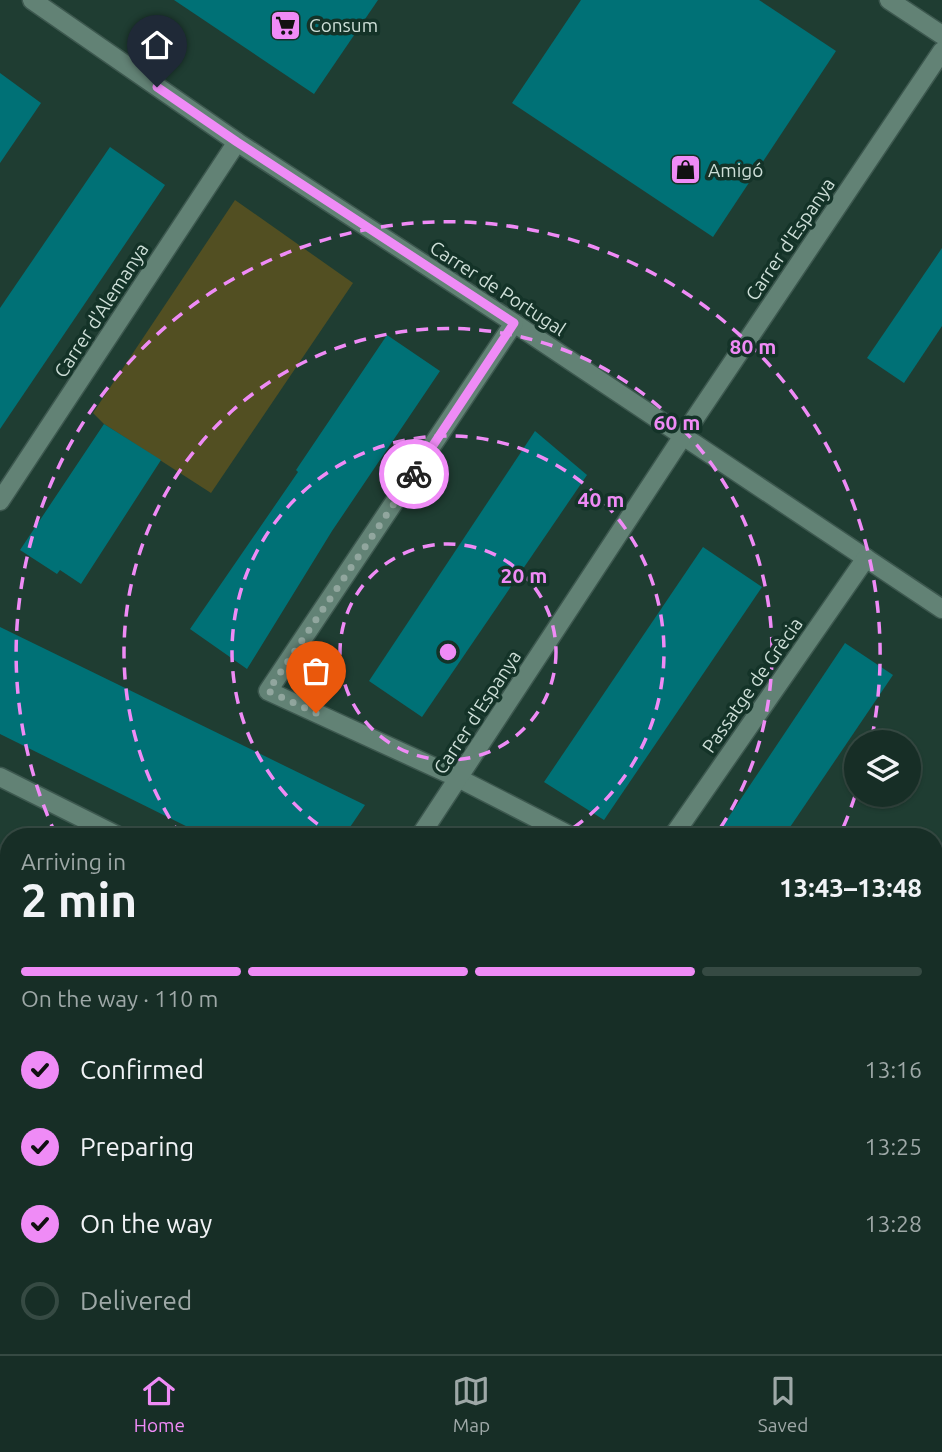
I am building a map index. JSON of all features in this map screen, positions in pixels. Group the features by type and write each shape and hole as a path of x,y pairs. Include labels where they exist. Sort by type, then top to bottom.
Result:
{"street":[{"name":"Carrer de Portugal","path":"32,0 237,142 942,609"},
{"path":"889,0 942,35"},
{"name":"Carrer d'Espanya","path":"425,828 683,436 942,51"},
{"name":"Carrer d'Alemanya","path":"0,501 237,142"},
{"path":"514,323 268,691 458,778 555,828"},
{"name":"Passatge de Grècia","path":"679,828 866,558"},
{"path":"0,777 102,828"}],"shaded area":[{"path":"235,200 353,283 211,493 104,424 93,413"}],"building":[{"name":"Consum","path":"174,0 378,0 314,94"},
{"name":"Amigó","path":"581,0 759,0 836,51 713,237 512,103"},
{"path":"0,73 41,103 0,163"},
{"path":"110,147 165,185 0,429 0,308"},
{"path":"942,248 942,326 904,383 867,358"},
{"path":"387,335 440,371 332,531 247,669 190,629 298,472 296,470"},
{"path":"104,424 161,460 81,584 60,570 57,574 20,550"},
{"path":"535,431 587,475 422,717 369,681"},
{"path":"703,547 762,587 604,820 544,782"},
{"path":"0,627 365,805 349,828 190,828 0,734"},
{"path":"845,643 893,675 856,730 844,730 844,747 789,828 721,828"}],"way so far":[{"path":"316,713 268,691 414,474"}],"place":[{"name":"Consum","path":"286,25"},
{"name":"Amigó","path":"685,170"}],"route":[{"path":"157,87 514,323 414,474"}]}
